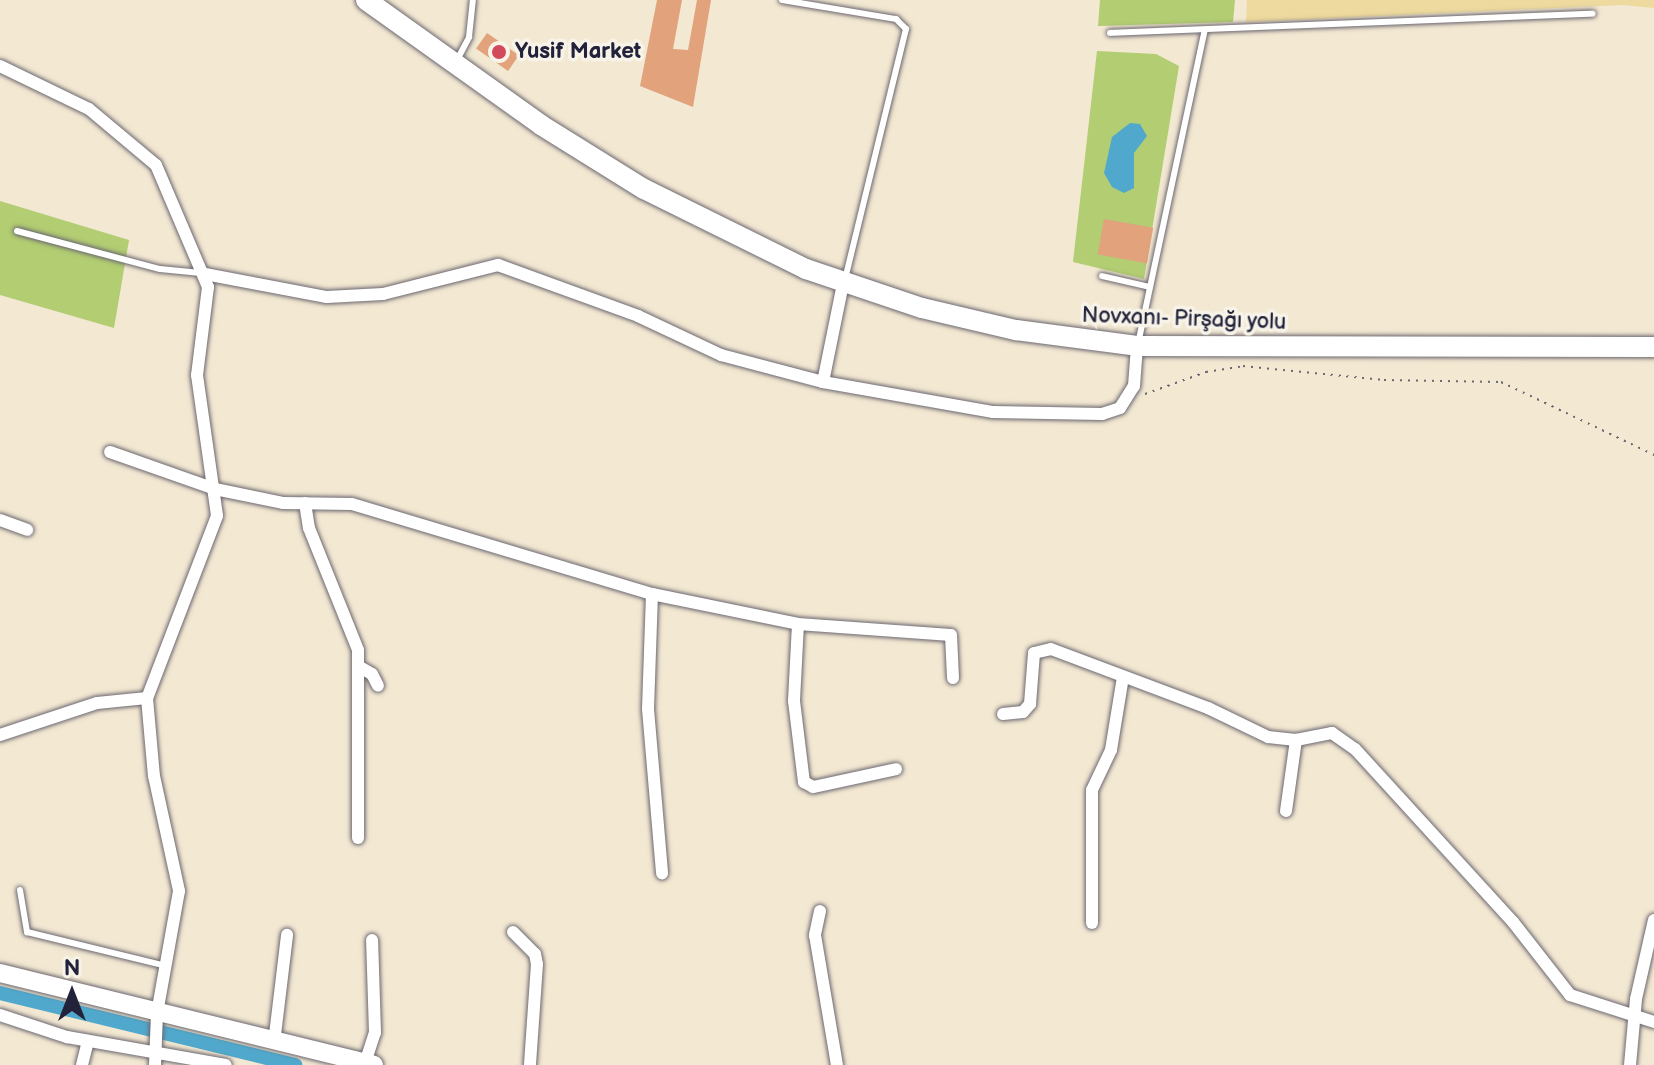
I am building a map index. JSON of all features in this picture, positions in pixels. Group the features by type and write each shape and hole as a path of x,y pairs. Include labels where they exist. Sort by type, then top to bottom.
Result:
{"main road":[{"name":"Novxanı- Pirşağı yolu","path":"366,0 617,174 756,247 843,284 1016,330 1137,346 1654,347"}],"street":[{"path":"0,66 89,109 156,165 205,274 207,302 197,375 205,458 215,489 213,529 147,698 154,776 179,891 157,1013 155,1065"},
{"path":"205,274 303,295 341,297 383,294 498,265 638,316 721,355 823,382 993,412 1102,414 1129,400 1137,346"},
{"path":"823,382 843,284"},
{"path":"110,452 215,489 305,503 352,504 652,594 798,624 951,635 953,678"},
{"path":"305,503 309,528 358,650 358,838"},
{"path":"0,520 27,530"},
{"path":"652,594 648,709 662,873"},
{"path":"798,624 794,701 804,782 813,787 896,769"},
{"path":"1003,714 1023,712 1030,704 1032,663 1040,649 1123,677 1268,737 1296,740 1332,733 1355,749 1513,922 1570,995 1633,1018 1654,1022"},
{"path":"358,666 372,674 378,686"},
{"path":"1092,923 1092,790 1107,764 1123,677"},
{"path":"0,735 97,703 147,698"},
{"path":"1286,811 1296,740"},
{"path":"820,911 815,935 837,1065"},
{"path":"1630,1065 1633,1018 1654,920"},
{"path":"513,932 535,954 530,1065"},
{"path":"274,1043 287,935"},
{"path":"0,973 369,1064 375,1033 372,940"},
{"path":"0,1015 88,1041 226,1065"},
{"path":"82,1065 88,1041"}],"lane":[{"path":"455,64 469,37 473,0"},
{"path":"782,0 896,19 906,29 843,284"},
{"path":"1110,33 1593,14"},
{"path":"1137,346 1205,30"},
{"path":"17,231 160,269 205,274"},
{"path":"1102,276 1150,287"},
{"path":"20,890 27,932 166,966"}],"path":[{"path":"1129,400 1206,372 1243,366 1384,380 1501,382 1654,455"}],"green space":[{"path":"1100,0 1235,0 1233,22 1098,26"},
{"path":"1097,51 1156,54 1179,66 1144,279 1073,262"},
{"path":"0,201 129,240 114,328 0,295"}],"sand":[{"path":"1247,0 1654,0 1654,8 1623,5 1246,22"}],"water":[{"path":"1130,123 1140,124 1147,136 1134,153 1134,188 1124,193 1112,187 1104,173 1112,137"}],"building":[{"path":"657,0 682,0 673,49 688,50 697,0 711,0 693,107 640,86"},
{"path":"487,33 519,55 508,71 476,49"},
{"path":"1104,219 1153,228 1147,263 1098,254"}],"waterway":[{"path":"0,993 295,1065"}],"place":[{"name":"Yusif Market","path":"499,52"}]}
